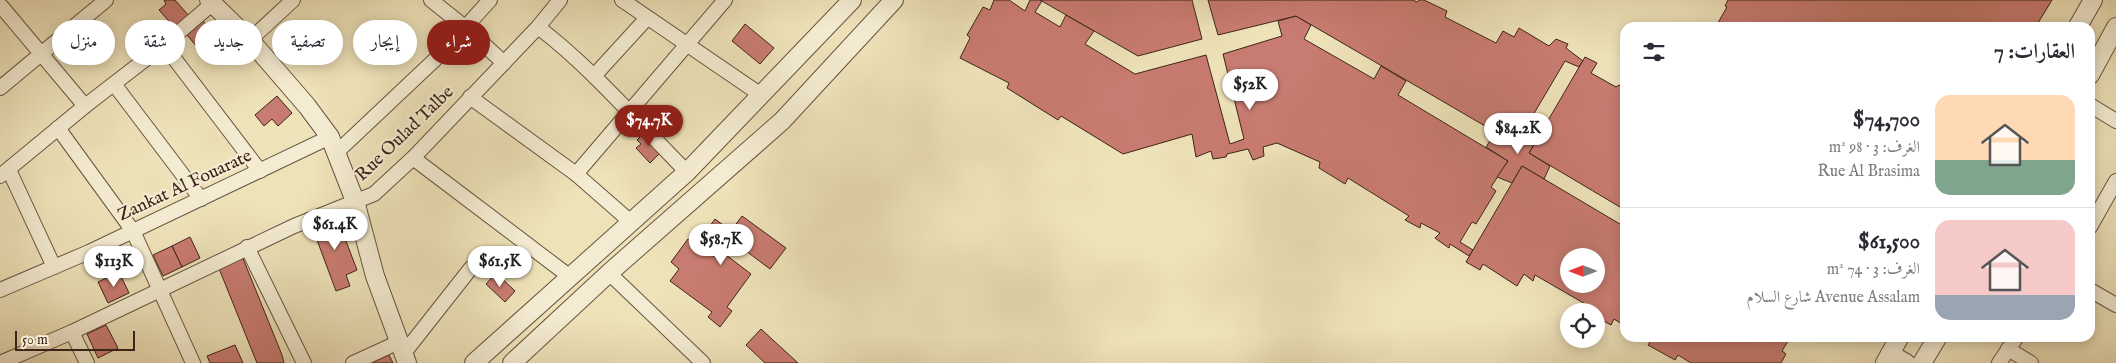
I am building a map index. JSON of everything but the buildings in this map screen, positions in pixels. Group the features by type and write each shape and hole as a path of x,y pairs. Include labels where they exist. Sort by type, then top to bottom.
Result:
{"street":[{"path":"8,0 0,7 85,106"},
{"path":"0,88 106,0"},
{"path":"262,29 292,0"},
{"path":"431,0 456,20"},
{"name":"Zankat Al Fouarate","path":"473,20 490,0"},
{"name":"Rue Oulad Talbe","path":"0,363 72,332 247,247 374,194 413,158 538,28 560,0"},
{"path":"576,174 725,0"},
{"path":"474,363 687,172 852,0"},
{"path":"512,363 609,273 782,121 894,0"},
{"path":"2080,22 2092,0"},
{"path":"626,1 647,18 761,95"},
{"path":"185,25 210,2 229,20"},
{"path":"594,76 647,18"},
{"path":"2095,66 2116,27"},
{"path":"538,28 558,43 594,76 687,172"},
{"path":"490,50 504,63"},
{"path":"262,54 307,106 333,144 355,201 375,276 403,353"},
{"path":"54,267 4,173 138,65"},
{"path":"179,65 260,172"},
{"name":"Zankat Al Fouarate","path":"0,290 260,172 333,144 429,65"},
{"path":"114,84 201,199"},
{"path":"470,97 576,174 632,223"},
{"path":"2095,108 2116,121"},
{"path":"58,128 133,231 192,363"},
{"path":"413,158 569,276"},
{"path":"2095,222 2111,204 2116,181"},
{"path":"247,247 304,363"},
{"path":"353,363 403,353 471,268"},
{"path":"609,273 703,363"},
{"path":"2095,293 2116,305"},
{"path":"72,332 87,363"},
{"path":"1897,342 1887,359 1906,363"},
{"path":"1922,363 1935,342"},
{"path":"1999,363 2013,342"},
{"path":"2008,349 2031,363"}]}
